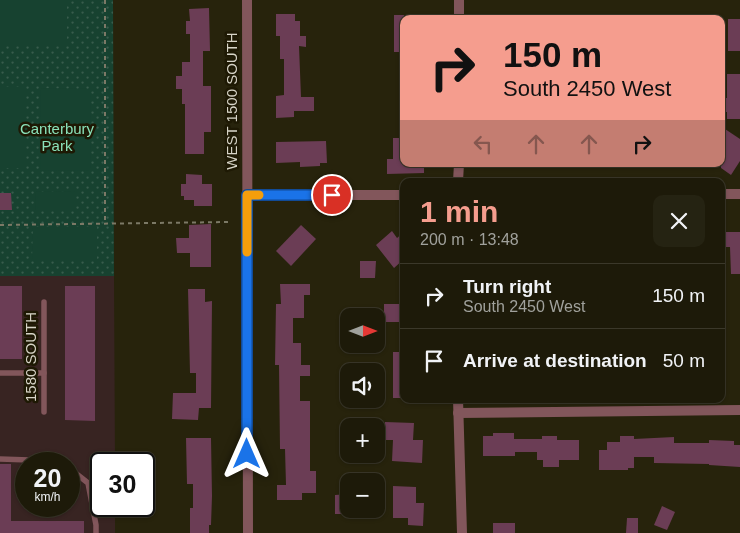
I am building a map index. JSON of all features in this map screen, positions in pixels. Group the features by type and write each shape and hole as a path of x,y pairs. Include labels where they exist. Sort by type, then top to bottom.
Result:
{"street":[{"name":"WEST 1500 SOUTH","path":"247,0 248,533"},
{"path":"459,0 459,15"},
{"path":"725,194 740,194"},
{"path":"247,195 400,195"},
{"path":"458,403 462,533"},
{"path":"458,413 740,410"}],"lane":[{"name":"1580 SOUTH","path":"44,302 44,412"},
{"path":"0,373 44,373"},
{"path":"0,458 15,459"},
{"path":"80,477 88,483 96,533"}],"path":[{"path":"105,0 105,224"},
{"path":"0,225 229,222"}],"shaded area":[{"path":"0,276 114,276 115,452 90,452 90,517 115,517 115,533 0,533"}],"green space":[{"name":"Canterbury Park","path":"0,0 113,0 114,276 0,276"},
{"path":"0,0 67,0 67,44 0,44"},
{"path":"0,87 25,87 25,168 0,168"},
{"path":"41,88 91,89 90,170 40,171"},
{"path":"75,191 75,210 36,210 35,192"},
{"path":"33,227 97,227 97,259 32,259"}],"building":[{"path":"209,8 210,51 203,51 203,86 211,86 211,132 204,132 204,154 185,154 185,104 182,104 182,89 176,89 176,76 182,76 182,62 190,62 190,34 186,34 186,21 190,21 189,9"},
{"path":"276,14 295,14 295,21 300,21 300,36 306,36 306,47 299,46 301,97 314,97 314,111 294,111 294,117 276,118 276,96 284,95 284,59 280,59 280,36 276,36"},
{"path":"394,15 400,15 400,52 394,52"},
{"path":"728,19 740,19 740,51 728,51"},
{"path":"727,74 740,74 740,119 727,119 725,98 727,98"},
{"path":"725,129 740,139 740,161 731,175 721,168 725,167"},
{"path":"393,138 400,138 400,167 424,167 424,173 387,174 387,159 393,159"},
{"path":"326,141 327,163 320,163 320,166 300,167 300,162 276,163 276,142"},
{"path":"186,174 202,175 202,184 212,184 212,206 194,206 194,200 184,200 184,196 181,196 181,184 186,184"},
{"path":"0,193 11,193 12,210 0,210"},
{"path":"211,224 211,267 190,267 190,253 177,253 176,238 189,238 189,225"},
{"path":"301,225 316,239 291,266 276,251"},
{"path":"392,231 397,238 400,235 400,263 394,268 376,245"},
{"path":"725,232 740,232 740,274 731,274 730,247 725,247"},
{"path":"360,261 376,261 375,278 360,278"},
{"path":"280,284 310,284 310,295 304,295 304,318 293,318 293,343 301,343 301,365 310,365 310,376 300,376 300,401 310,401 310,471 316,471 316,493 302,493 302,500 277,500 277,485 286,485 285,449 280,449 279,365 275,365 276,304 281,304"},
{"path":"0,286 22,286 22,359 0,359"},
{"path":"65,286 95,286 95,421 65,420"},
{"path":"188,289 205,289 205,302 212,301 211,408 199,408 198,420 172,419 173,393 196,393 196,373 190,373"},
{"path":"384,304 400,304 400,322 385,322"},
{"path":"393,352 400,352 400,398 393,398"},
{"path":"385,422 414,423 413,440 423,440 422,463 392,461 393,440 385,440"},
{"path":"493,433 514,433 514,439 542,439 542,436 557,436 557,440 579,440 579,460 559,460 559,467 543,467 543,460 537,460 537,452 515,452 515,456 483,456 483,436 493,436"},
{"path":"620,436 634,436 634,439 674,437 674,443 709,443 709,440 734,441 734,445 740,445 740,467 709,464 654,463 654,457 634,457 634,468 628,468 628,470 599,470 599,450 607,450 607,442 620,442"},
{"path":"186,438 211,438 212,496 209,533 190,533 190,508 193,508 193,484 187,484"},
{"path":"0,464 11,464 11,521 84,521 84,533 0,533"},
{"path":"393,486 416,487 416,503 424,503 423,526 408,525 408,518 393,518"},
{"path":"335,495 340,495 340,514 335,514"},
{"path":"662,506 675,512 667,530 654,525"},
{"path":"627,518 638,518 638,533 626,533"},
{"path":"493,523 515,523 515,533 493,533"}],"slow traffic":[{"path":"247,252 247,195 259,195"}],"route":[{"path":"247,454 247,195 332,195"}]}
